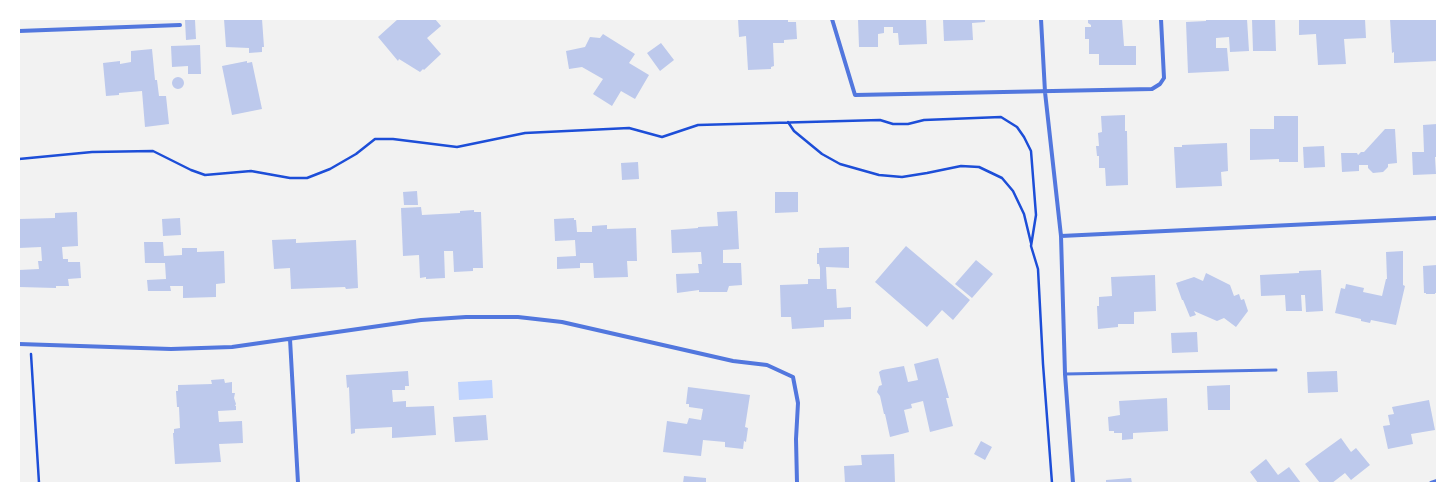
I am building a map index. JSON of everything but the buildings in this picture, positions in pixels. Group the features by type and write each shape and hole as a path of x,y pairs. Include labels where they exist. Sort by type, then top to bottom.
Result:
{"street":[{"path":"832,19 855,95 1045,92 1152,88 1160,84 1164,78 1161,19"},
{"path":"1042,19 1045,92 1061,236 1065,374 1073,483"},
{"path":"19,31 180,24"},
{"path":"1061,236 1437,218"},
{"path":"19,344 171,349 232,347 420,320 466,317 518,317 562,322 733,361 768,365 793,377 798,403 796,439 797,483"},
{"path":"290,339 298,483"},
{"path":"1431,483 1437,481"}],"lane":[{"path":"1065,374 1276,370"}],"path":[{"path":"19,159 92,152 153,151 191,170 206,175 251,171 290,178 307,178 330,169 356,154 375,139 393,139 457,147 525,133 629,128 662,137 698,125 788,122 820,123 880,120 893,124 908,124 924,120 1001,117 1017,127 1031,151 1036,215 1031,246"},
{"path":"788,122 794,131 822,154 840,164 879,175 902,177 927,174 961,166 979,167 1002,178 1013,191 1024,214 1038,269 1043,364 1052,483"},
{"path":"31,344 39,483"}],"water":[{"path":"492,380 493,398 459,400 458,382"}]}
